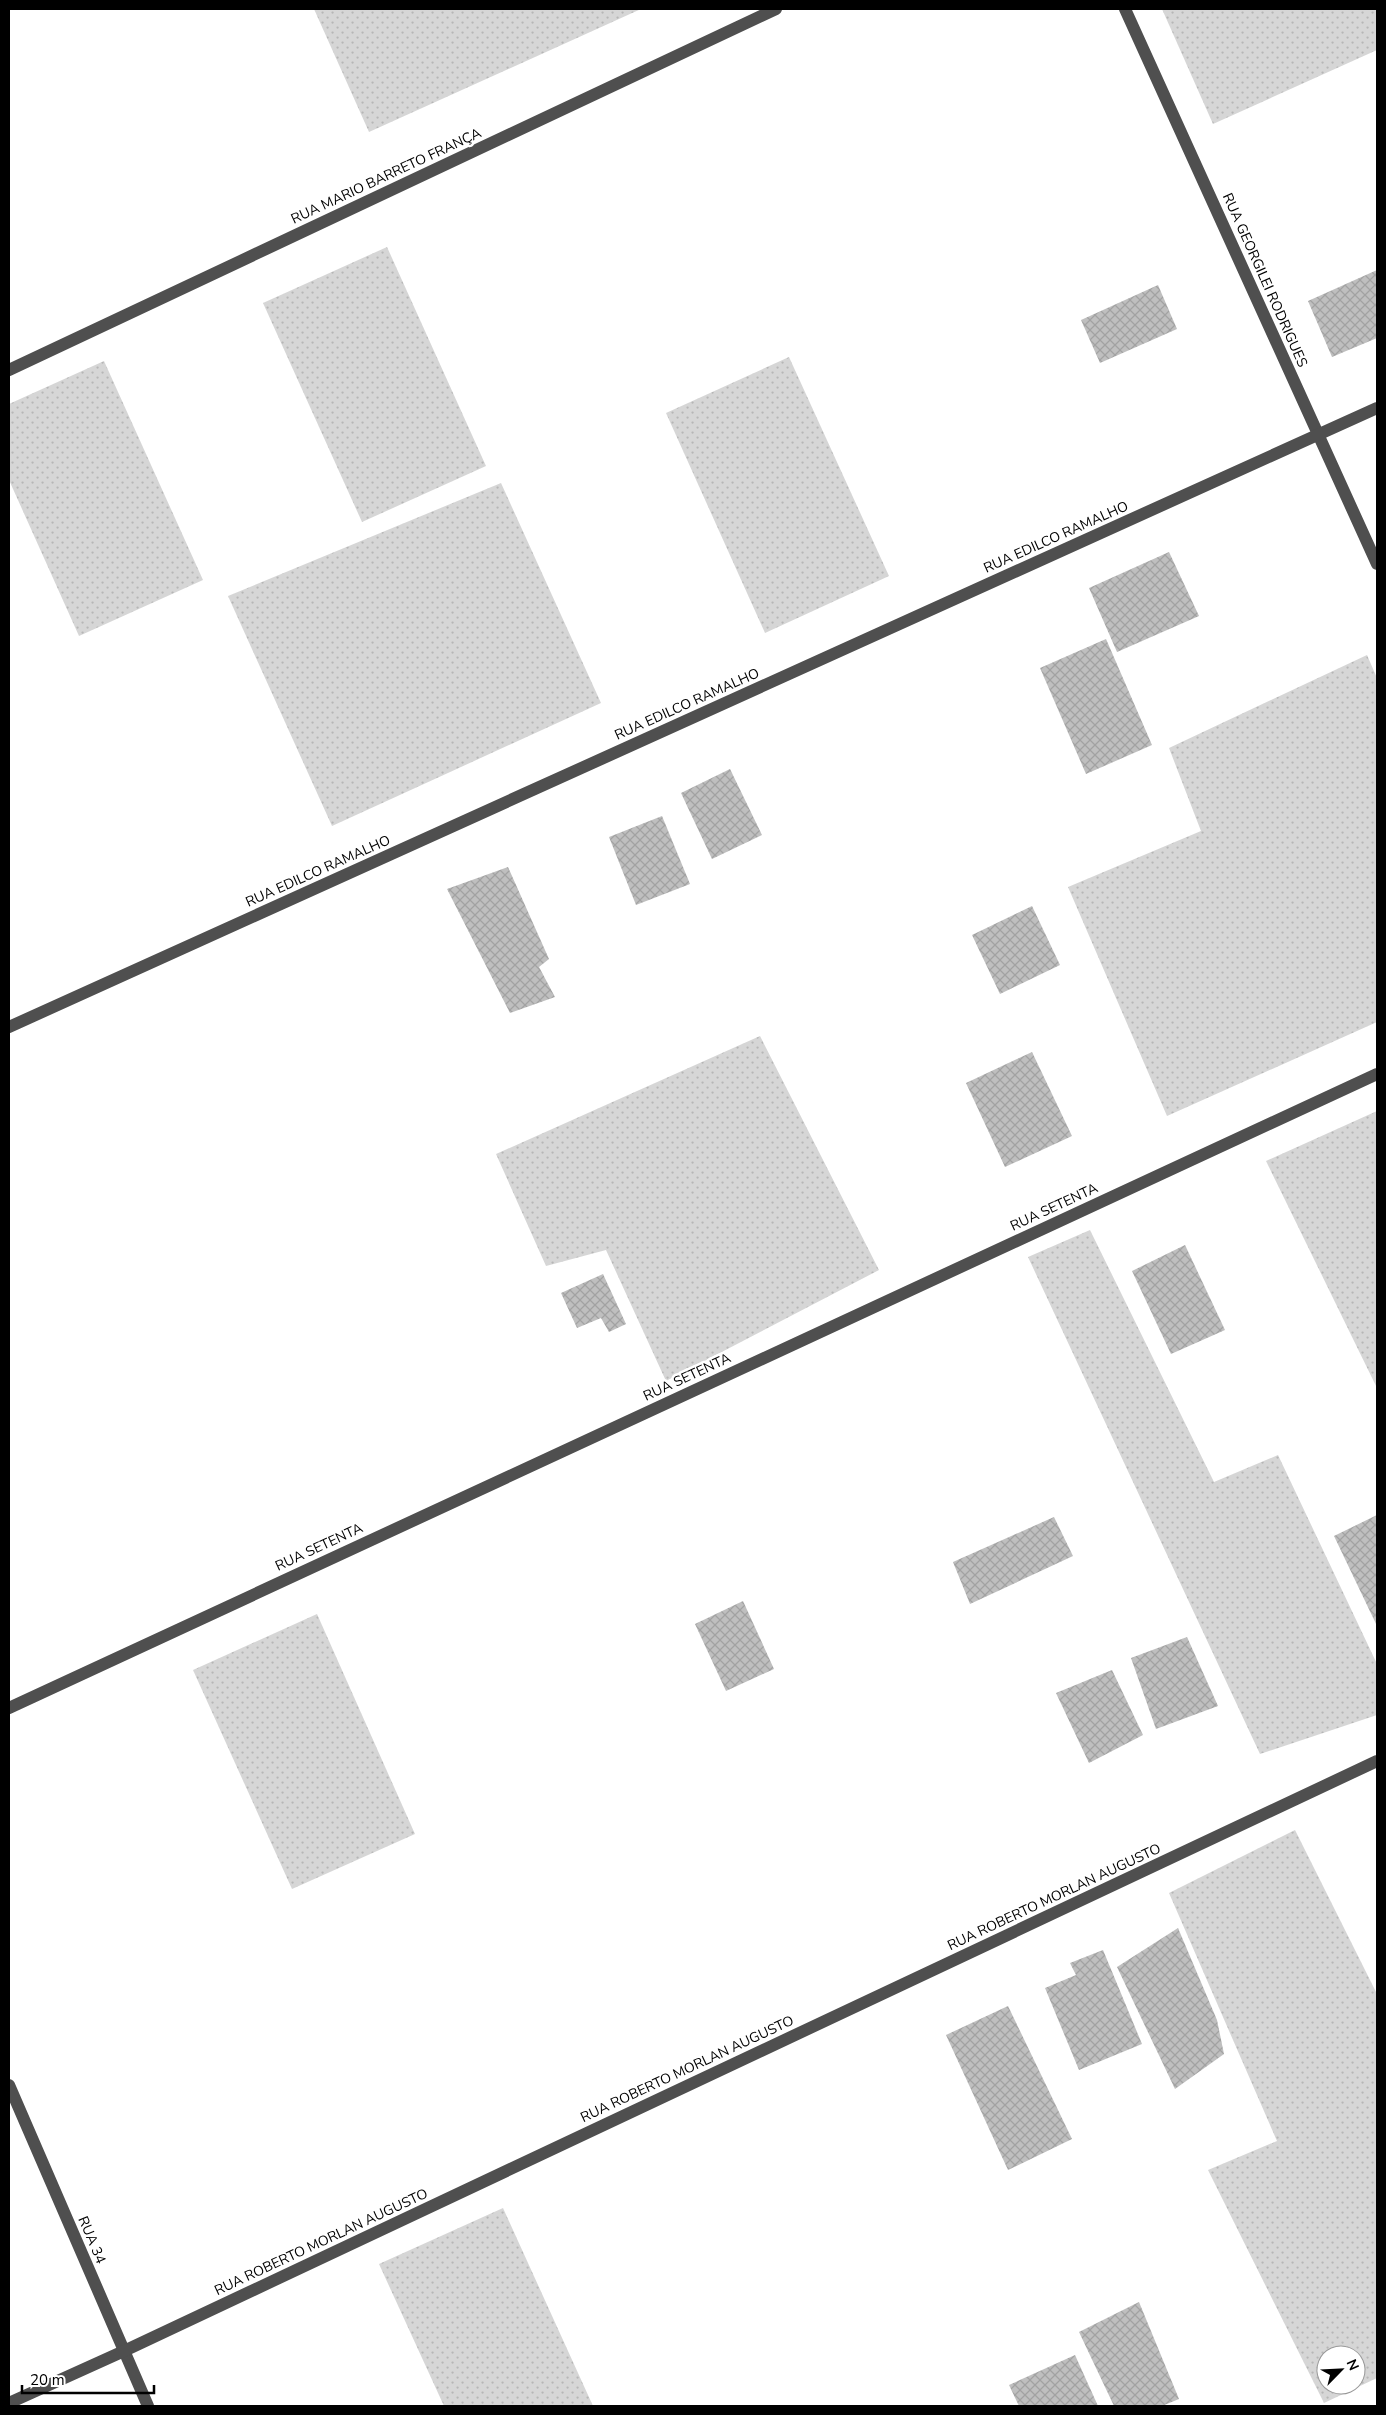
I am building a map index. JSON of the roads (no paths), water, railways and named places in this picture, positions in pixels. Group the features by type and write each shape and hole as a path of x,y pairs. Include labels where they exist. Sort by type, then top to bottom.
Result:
{"street":[{"name":"RUA MARIO BARRETO FRANÇA","path":"9,370 776,9"},
{"name":"RUA GEORGILEI RODRIGUES","path":"1125,9 1377,564"},
{"name":"RUA EDILCO RAMALHO","path":"9,1027 1377,408"},
{"name":"RUA SETENTA","path":"9,1708 1377,1074"},
{"name":"RUA ROBERTO MORLAN AUGUSTO","path":"9,2403 124,2351 1377,1761"},
{"name":"RUA 34","path":"9,2085 148,2406"}]}
